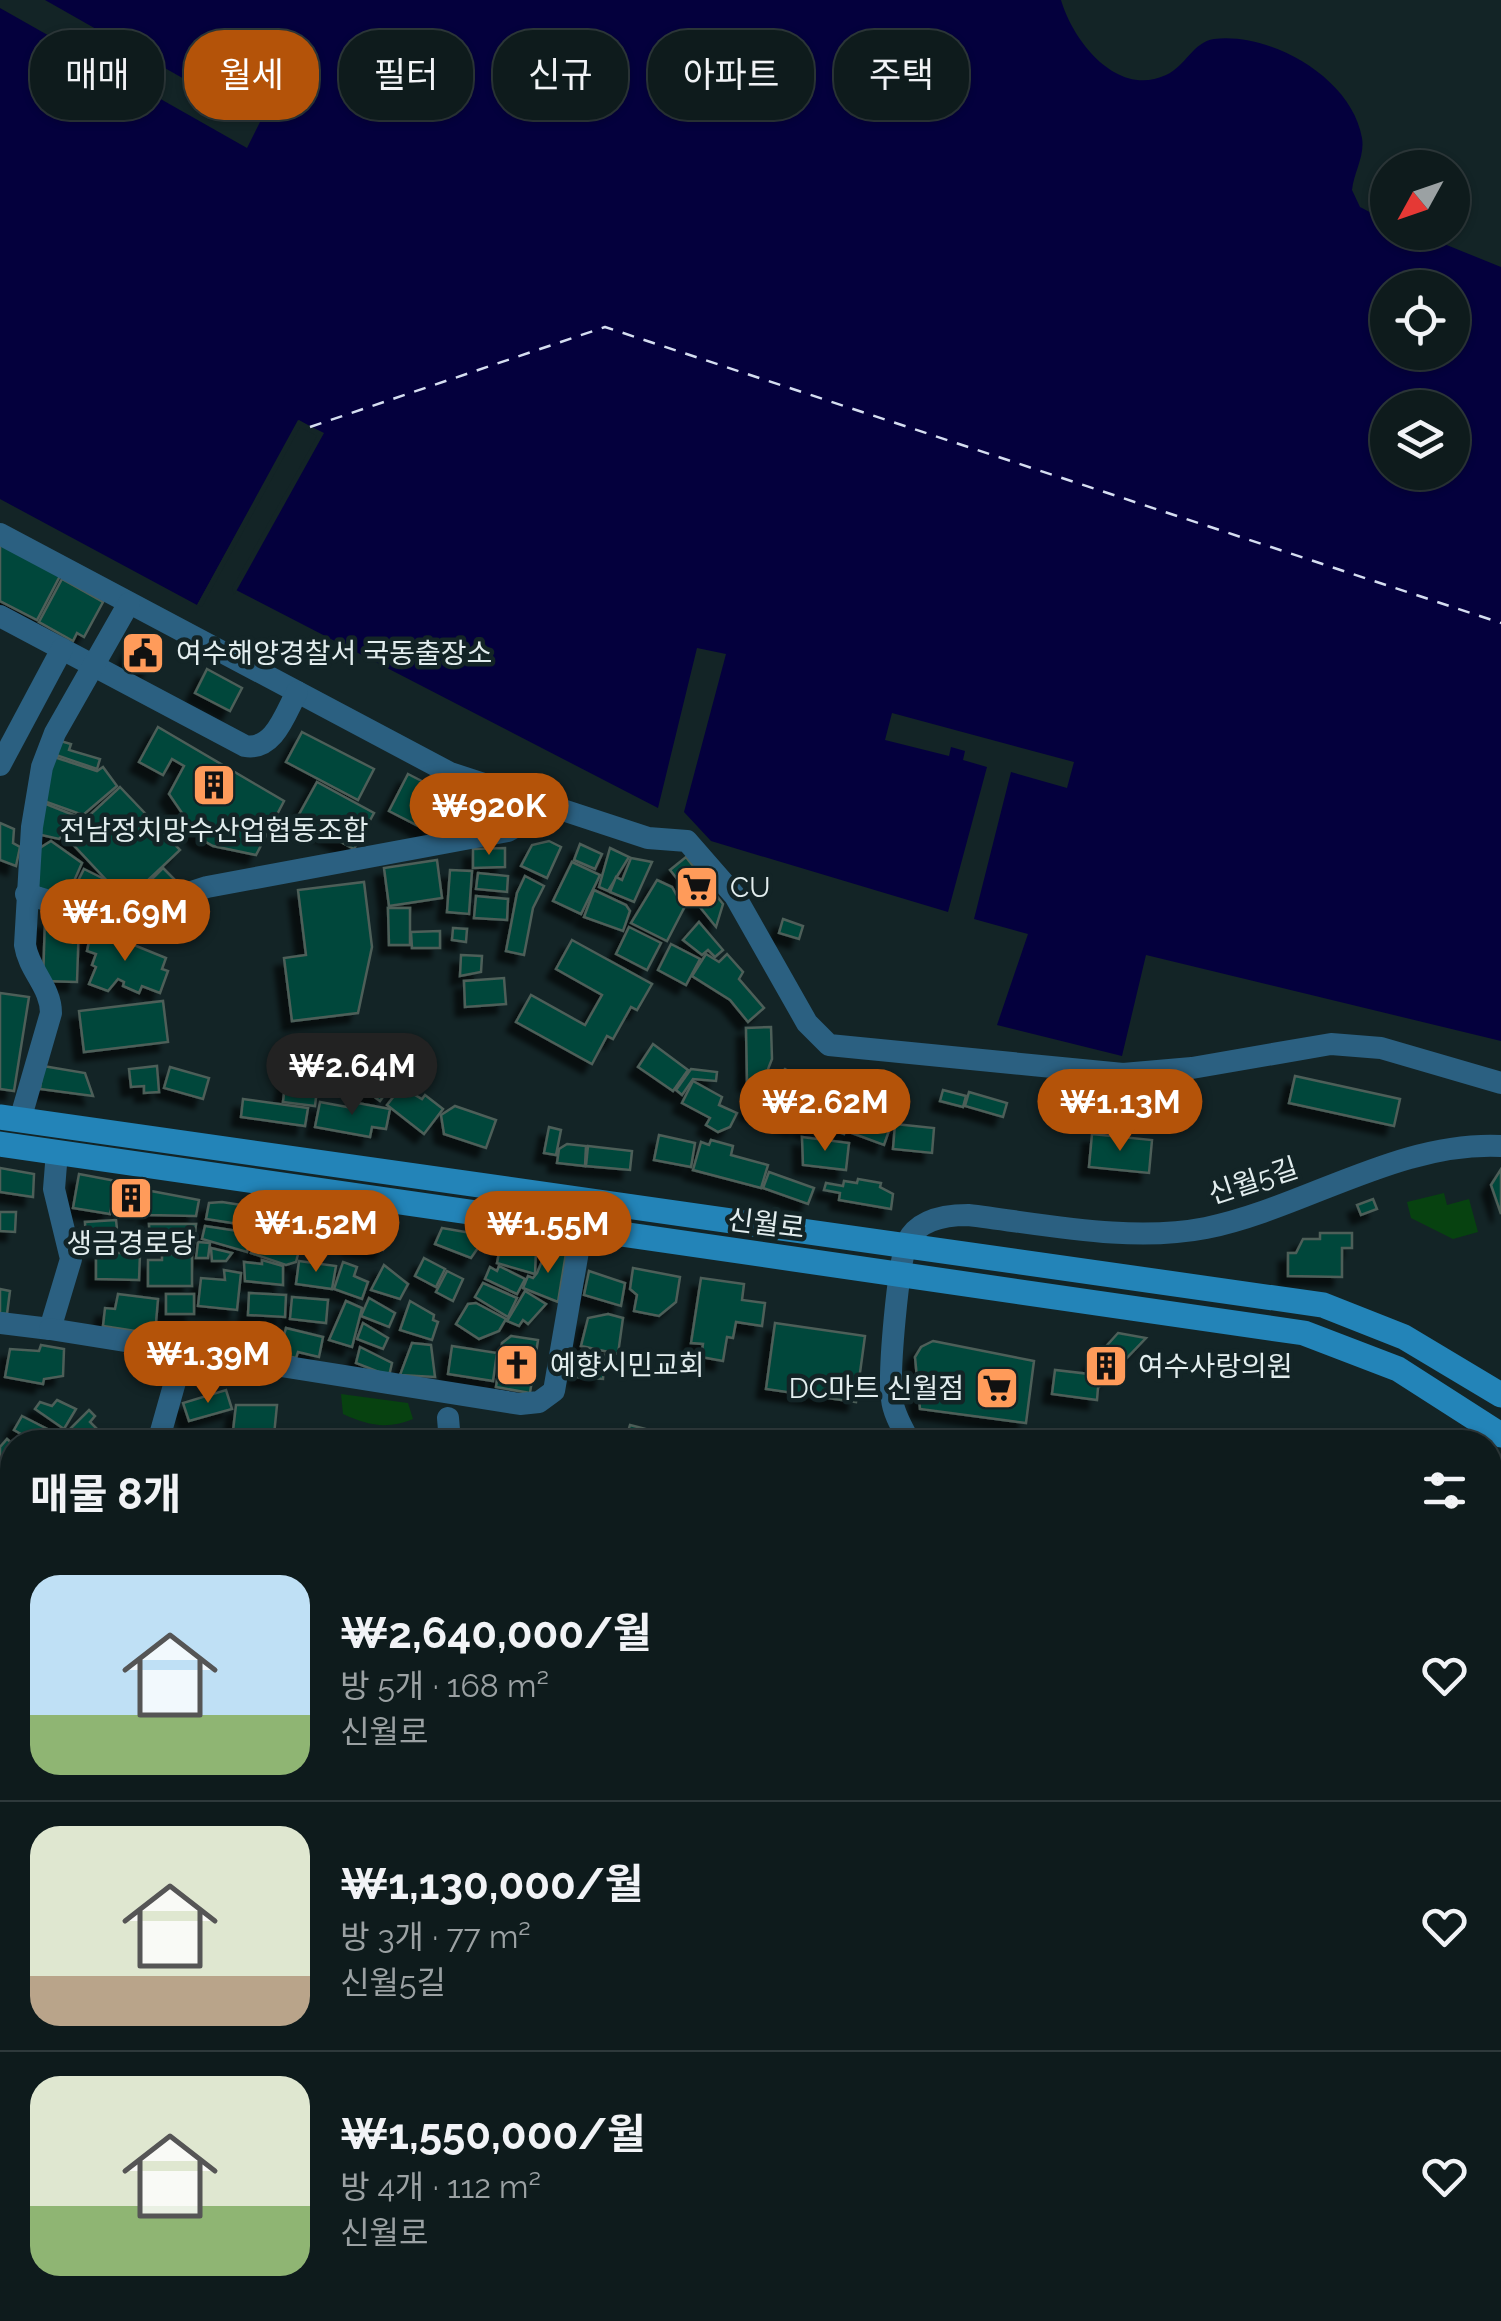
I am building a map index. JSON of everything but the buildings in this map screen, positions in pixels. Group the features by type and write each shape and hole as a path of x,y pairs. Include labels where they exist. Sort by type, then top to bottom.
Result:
{"street":[{"path":"0,534 450,773 648,838 686,841 735,896 807,1023 829,1045 1124,1074 1192,1068 1330,1044 1381,1048 1501,1083"},
{"path":"10,1118 51,1013 48,995 26,955 26,894 42,767 129,603"},
{"path":"0,616 255,748 269,740 298,692"},
{"path":"0,765 62,649"},
{"path":"26,894 133,926 149,920 173,898 207,886 508,832 524,822 540,800"},
{"name":"신월로","path":"10,1118 1323,1305 1404,1337 1501,1396"},
{"name":"신월로","path":"0,1144 1304,1333 1398,1370 1492,1430"},
{"name":"신월5길","path":"907,1243 925,1224 951,1215 1125,1231 1206,1228 1434,1153 1501,1146"},
{"path":"50,1329 71,1258 54,1189 57,1152"},
{"path":"0,1323 520,1404 539,1402 554,1392 582,1228"},
{"path":"904,1430 892,1400 891,1382 907,1243"},
{"path":"161,1430 184,1350"},
{"path":"448,1418 449,1430"}],"green space":[{"path":"1444,1193 1447,1205 1469,1199 1478,1232 1453,1239 1411,1218 1407,1202"},
{"path":"341,1394 408,1403 413,1419 386,1425 360,1421 343,1414"}],"shaded area":[{"path":"0,0 1061,0 1076,32 1100,62 1131,79 1148,80 1166,75 1207,41 1236,39 1260,43 1306,63 1326,78 1355,116 1363,145 1352,190 1360,207 1370,212 1370,250 1459,250 1501,267 1501,1041 1146,955 1122,1056 997,1025 1028,934 974,919 1011,772 1067,788 1074,762 892,713 885,740 949,756 951,747 965,751 963,760 987,767 948,912 711,841 684,812 726,654 697,648 658,808 236,590 323,434 299,420 197,605 0,499"}],"pier":[{"path":"0,0 45,0 98,30 39,30 0,8"},
{"path":"164,68 184,79 184,112 164,101"},
{"path":"198,120 256,120 260,122 247,148"},
{"path":"298,420 324,433 234,595 232,588 317,436 300,427 202,607 197,605"}],"ferry route":[{"path":"310,427 605,327 1501,623"}],"place":[{"name":"여수해양경찰서 국동출장소","path":"143,653"},
{"name":"전남정치망수산업협동조합","path":"214,785"},
{"name":"CU","path":"697,887"},
{"name":"생금경로당","path":"131,1198"},
{"name":"예향시민교회","path":"517,1365"},
{"name":"여수사랑의원","path":"1106,1366"},
{"name":"DC마트 신월점","path":"997,1388"}]}
